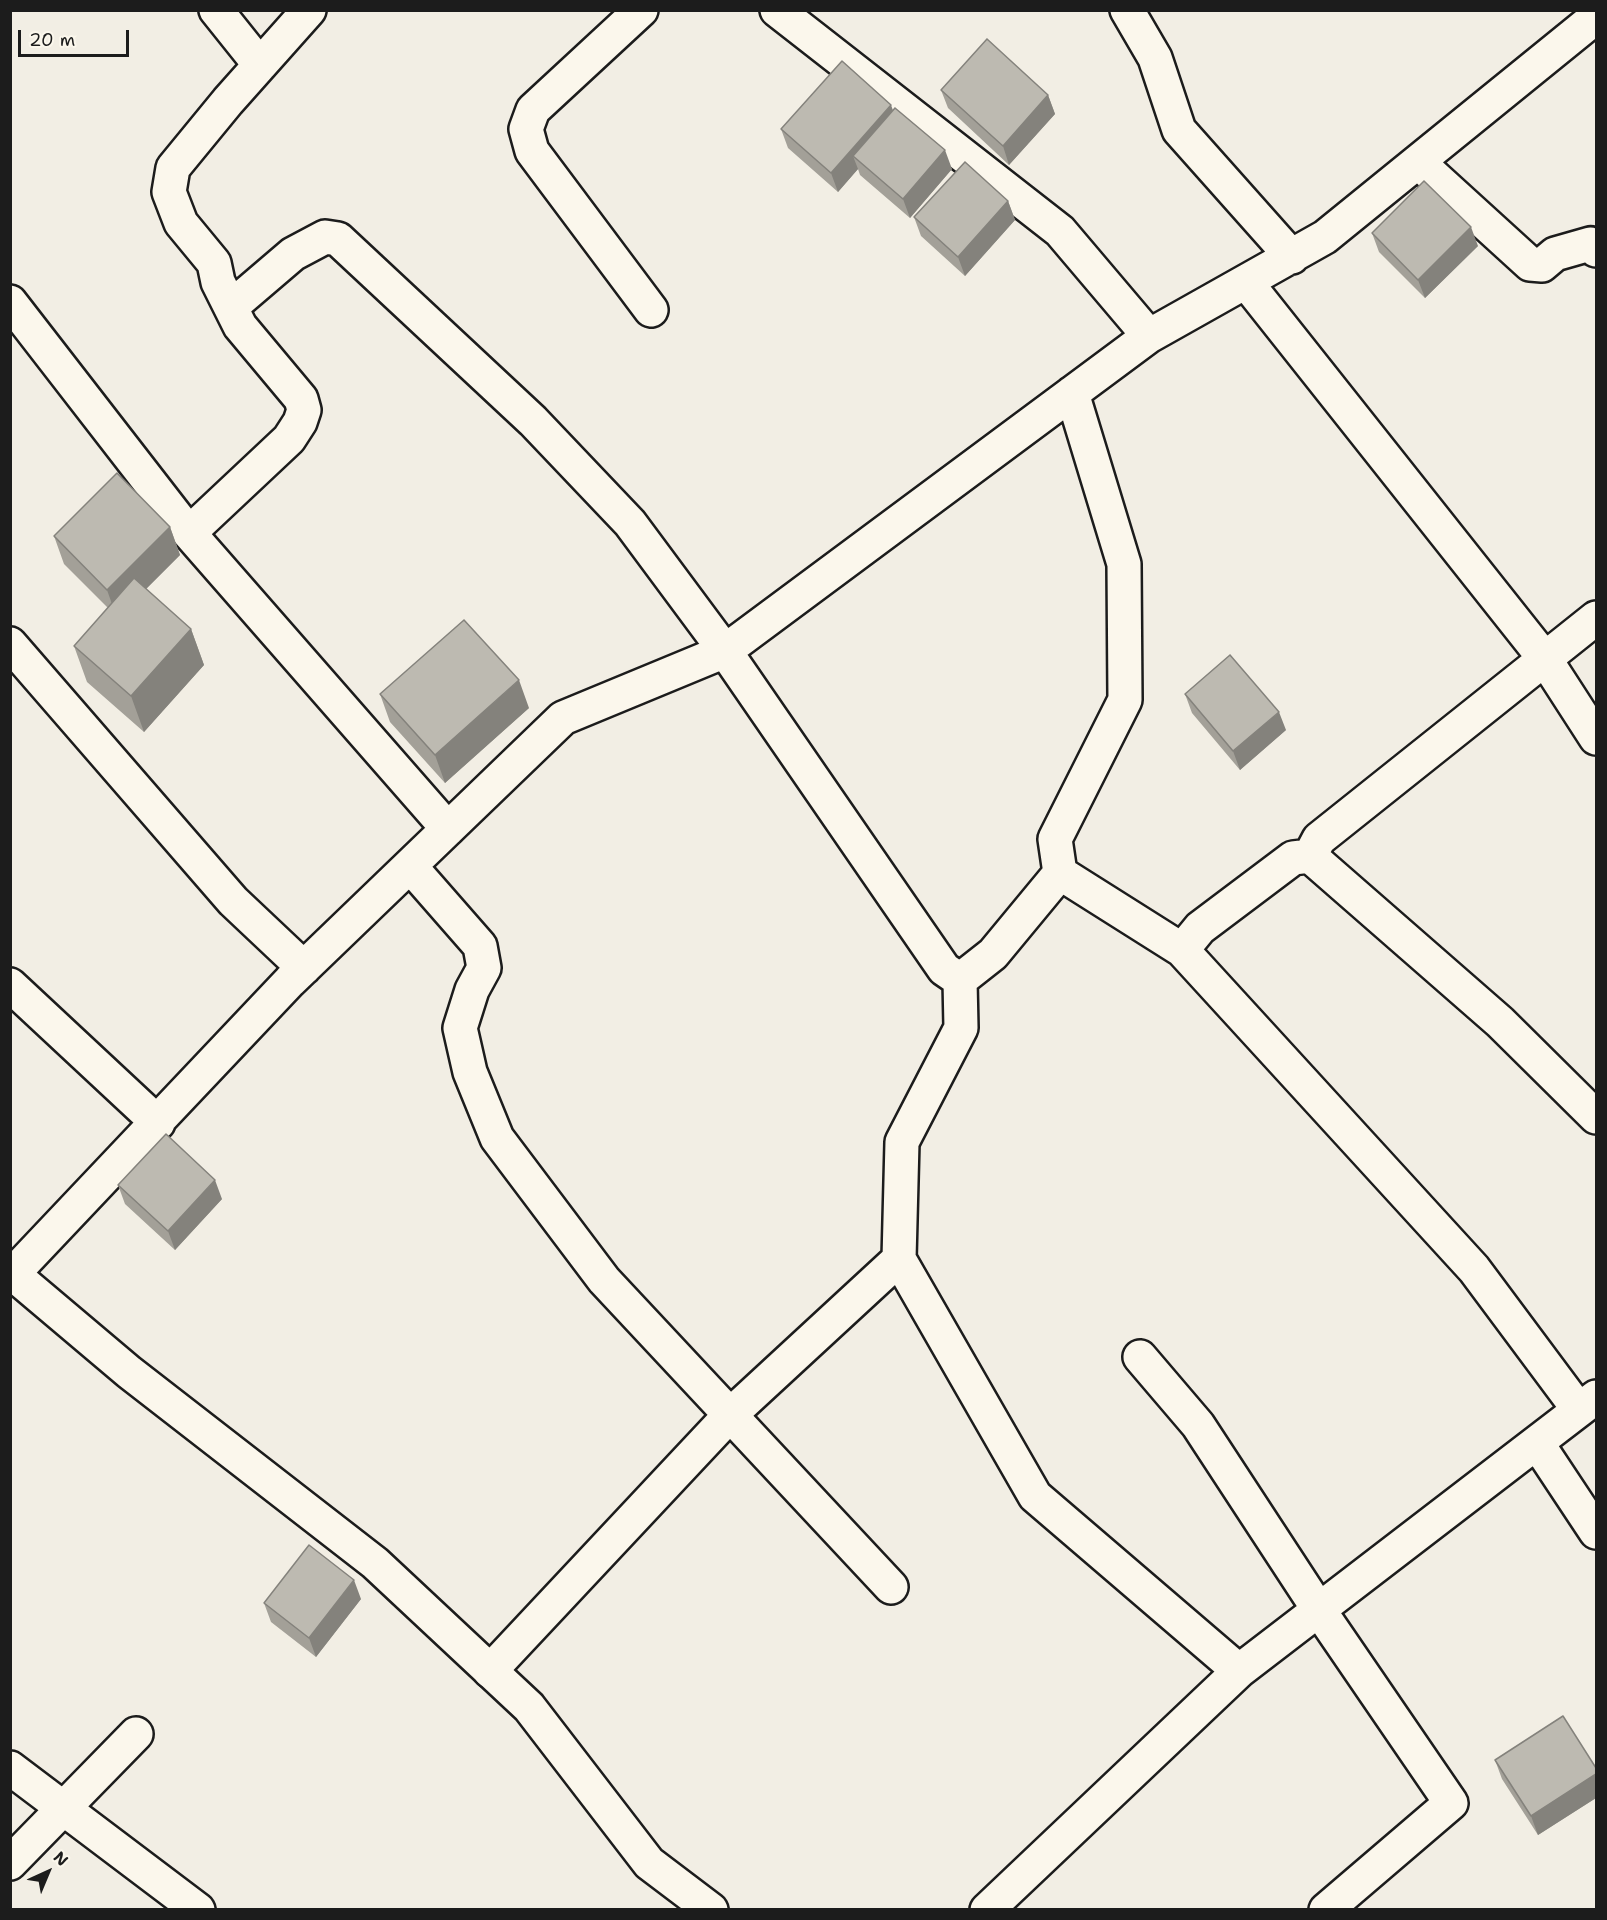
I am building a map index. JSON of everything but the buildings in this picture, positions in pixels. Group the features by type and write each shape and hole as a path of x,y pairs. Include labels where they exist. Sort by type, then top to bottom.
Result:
{"street":[{"path":"216,10 260,65"},
{"path":"189,533 289,439 300,422 304,410 301,399 240,326 218,282 214,263 181,223 169,192 172,168 309,10"},
{"path":"641,10 533,110 526,129 532,151 651,310"},
{"path":"777,10 1060,231 1149,336"},
{"path":"1126,10 1155,58 1179,130 1292,257"},
{"path":"711,1910 649,1863 529,1707 375,1563 129,1372 12,1275 304,968 563,718 725,651 1149,336 1325,237 1596,17"},
{"path":"1418,162 1530,264 1542,265 1555,254 1590,244 1596,250"},
{"path":"231,308 293,254 325,237 338,239 533,420 630,523 725,651 944,969 960,980"},
{"path":"1246,282 1545,659 1596,738"},
{"path":"10,302 189,533 448,830"},
{"path":"960,980 993,954 1060,873 1055,839 1125,700 1124,564 1072,393"},
{"path":"1310,856 1319,839 1596,618"},
{"path":"10,644 233,901 304,968"},
{"path":"1182,950 1200,928 1293,858 1310,856 1500,1022 1596,1117"},
{"path":"410,866 480,946 484,968 472,990 460,1028 470,1072 497,1138 604,1280 891,1587"},
{"path":"991,1908 1239,1671 1588,1404 1474,1269 1182,950 1060,873"},
{"path":"960,980 961,1028 902,1143 899,1259 1035,1496 1239,1671"},
{"path":"10,985 158,1123"},
{"path":"490,1671 729,1416 899,1259"},
{"path":"1140,1357 1198,1425 1319,1610 1451,1803 1326,1910"},
{"path":"1537,1443 1596,1532"},
{"path":"10,1863 136,1734"},
{"path":"10,1768 198,1910"}]}
